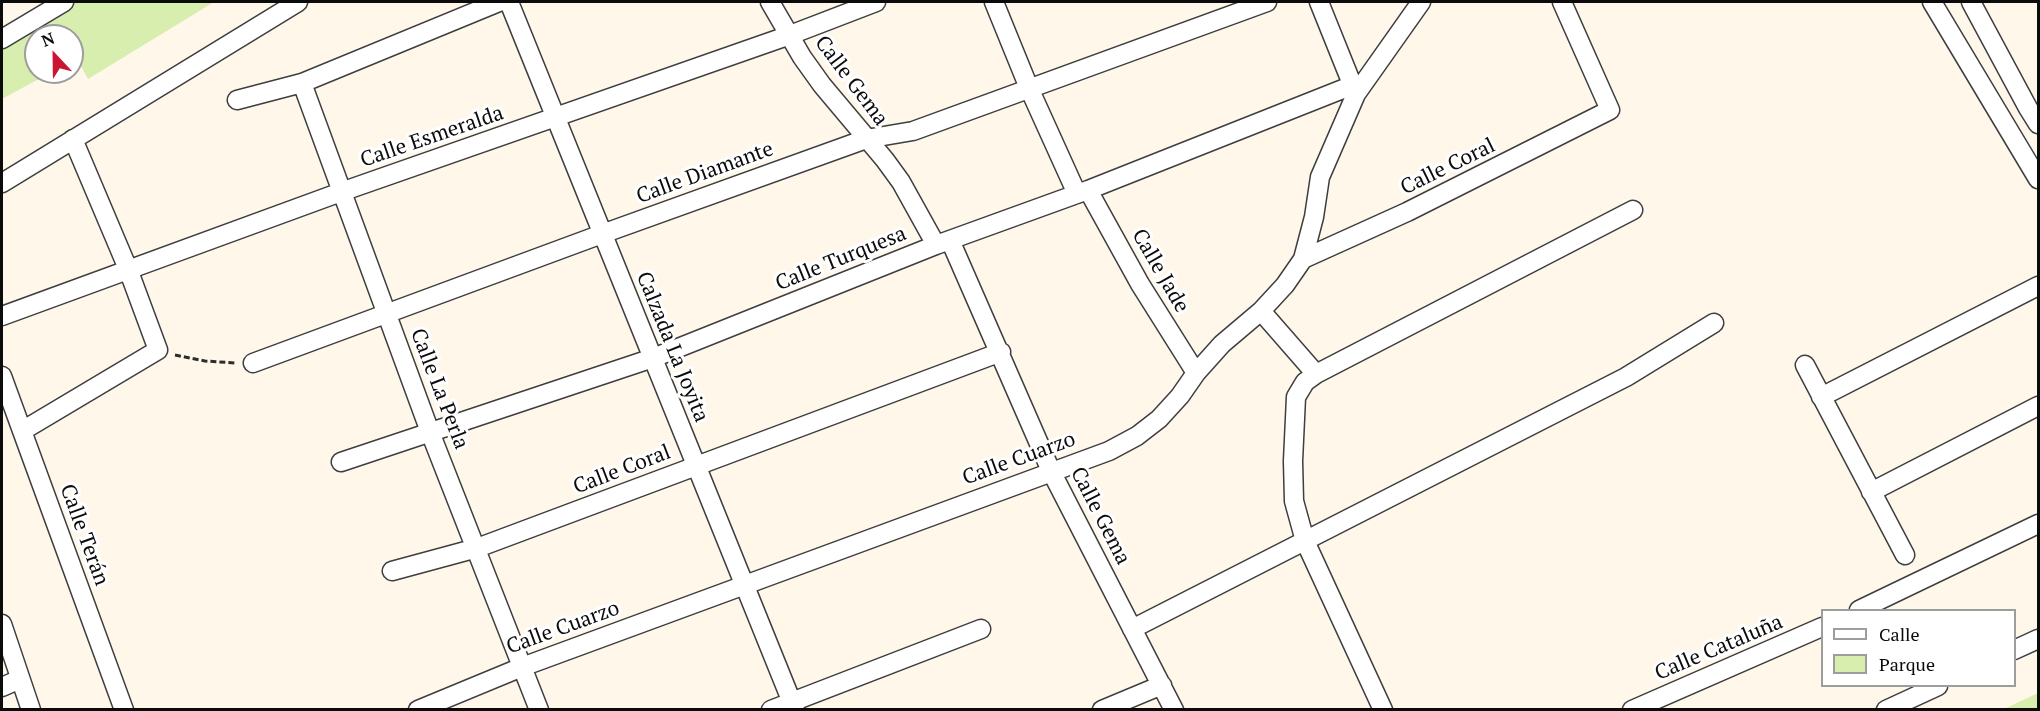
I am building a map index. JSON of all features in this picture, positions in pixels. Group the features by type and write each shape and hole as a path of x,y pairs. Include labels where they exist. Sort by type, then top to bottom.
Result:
{"street":[{"path":"2,39 64,2"},
{"path":"2,183 298,2"},
{"path":"237,100 302,83 499,2"},
{"name":"Calzada La Joyita","path":"509,2 793,706"},
{"name":"Calle Gema","path":"770,2 822,85 885,160 943,243 1000,352 1052,471 1174,710"},
{"name":"Calle Esmeralda","path":"2,316 341,192 555,119 876,2"},
{"name":"Calle Jade","path":"994,2 1029,88 1082,192 1196,373"},
{"name":"Calle Diamante","path":"253,363 602,234 866,140 913,131 1267,2"},
{"path":"1319,2 1354,90"},
{"name":"Calle Cuarzo","path":"418,710 522,667 1109,451 1137,436 1159,419 1222,344 1261,311 1285,285 1303,259 1314,217 1320,177 1354,90 1421,2"},
{"name":"Calle Coral","path":"1303,259 1468,182 1610,110 1562,2"},
{"path":"1932,2 2038,179"},
{"path":"1971,2 2033,106 2038,124"},
{"name":"Calle La Perla","path":"302,83 430,432 539,710"},
{"name":"Calle Turquesa","path":"341,462 653,358 943,243 1354,90"},
{"path":"2002,120 2033,106"},
{"path":"22,431 158,350 128,269 73,139"},
{"path":"1383,710 1305,541 1294,501 1296,397 1305,382 1316,374 1633,210"},
{"path":"1821,396 2038,286"},
{"path":"1261,311 1316,374"},
{"path":"1132,629 1626,377 1714,323"},
{"name":"Calle Coral","path":"392,571 477,548 1000,352"},
{"path":"1805,365 1905,555"},
{"name":"Calle Terán","path":"2,376 124,710"},
{"path":"1871,492 2038,406"},
{"path":"1861,609 2038,524"},
{"path":"2,624 31,710"},
{"name":"Calle Cataluña","path":"1632,710 1821,627"},
{"path":"771,710 793,706 981,629"},
{"path":"2016,649 2038,639"},
{"path":"2,687 20,679"},
{"path":"1102,710 1162,685"},
{"path":"1886,710 1936,687"}],"path":[{"path":"158,350 205,361 253,363"}],"green space":[{"path":"70,2 214,2 88,79 84,72 84,24 34,24"},
{"path":"24,30 24,84 30,84 2,99 2,43"},
{"path":"2038,693 2038,709 2004,709"}]}
